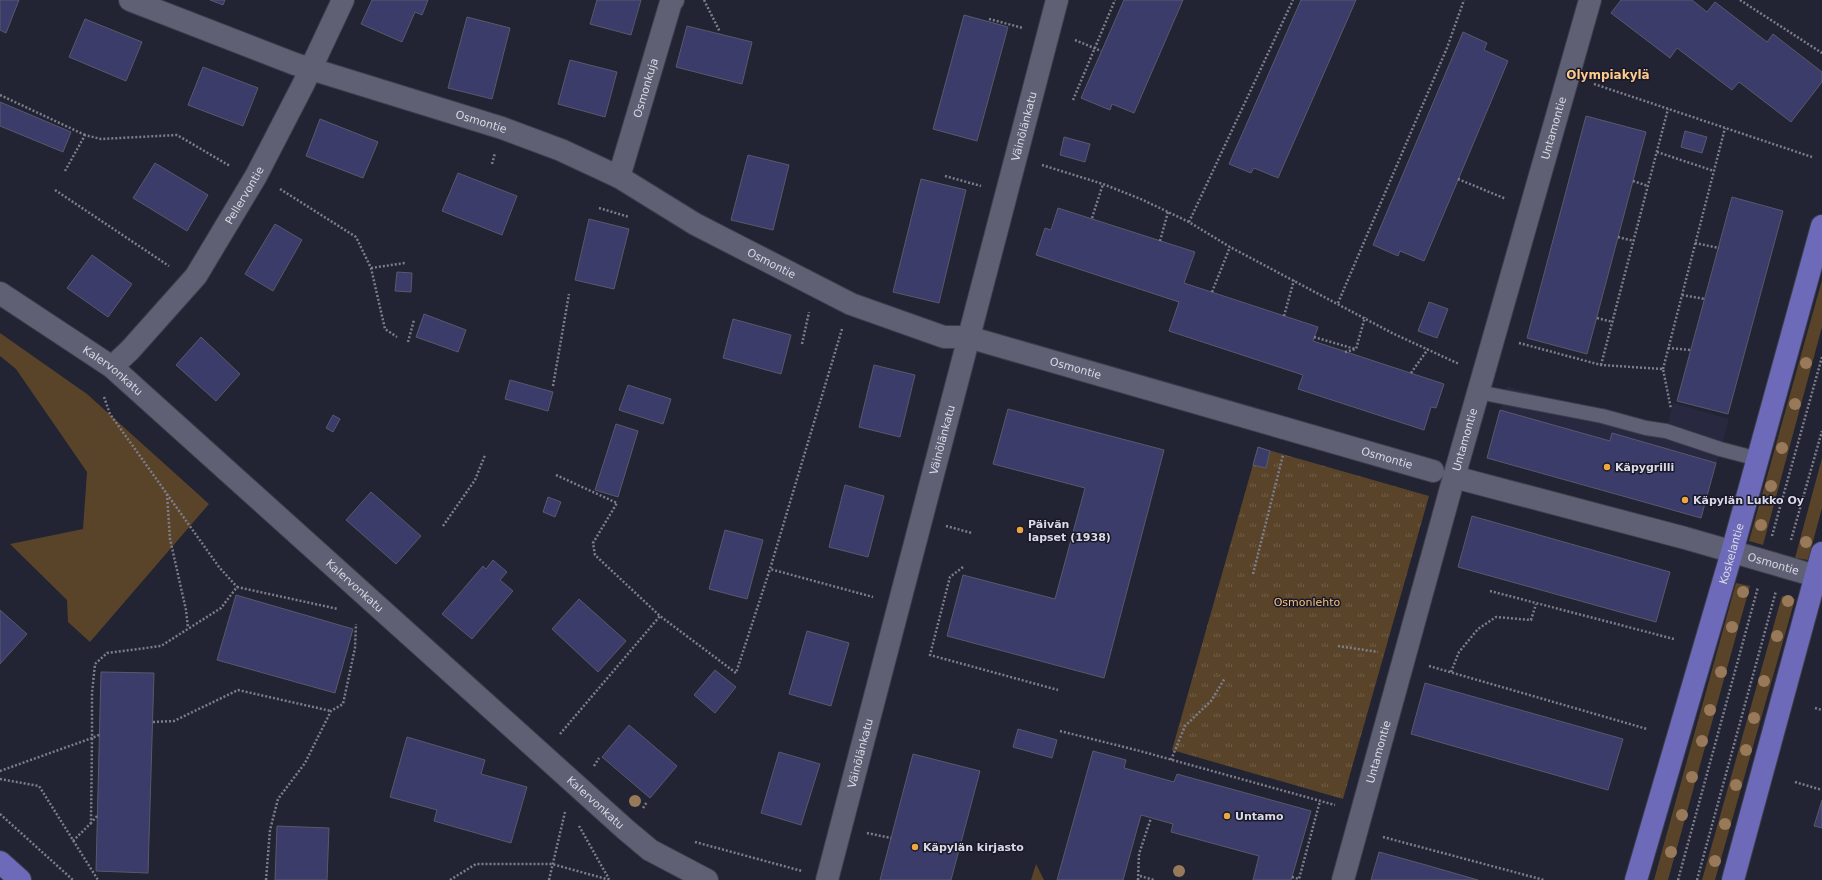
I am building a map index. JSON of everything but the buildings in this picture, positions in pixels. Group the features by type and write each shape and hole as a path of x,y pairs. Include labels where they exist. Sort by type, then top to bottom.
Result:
{"main road":[{"name":"Koskelantie","path":"1636,880 1732,552 1822,226"},
{"path":"1732,880 1822,554"},
{"path":"0,862 20,880"}],"street":[{"name":"Osmontie","path":"130,0 310,69 502,128 561,150 618,177 695,224 851,304 944,337 968,337 1433,471"},
{"name":"Pellervontie","path":"112,367 130,350 196,276 256,176 343,0"},
{"name":"Osmonkuja","path":"618,177 670,2 673,0"},
{"name":"Väinölänkatu","path":"827,880 1057,0"},
{"name":"Untamontie","path":"1343,880 1454,477 1590,0"},
{"name":"Kalervonkatu","path":"0,293 112,367 230,475 650,850 707,880"},
{"name":"Osmontie","path":"1454,477 1816,576"}],"lane":[{"path":"1481,383 1646,428 1666,431 1720,449 1758,459"}],"path":[{"path":"704,0 720,32"},
{"path":"1073,100 1115,0"},
{"path":"1188,222 1293,0"},
{"path":"1338,303 1447,48 1464,0"},
{"path":"1740,0 1822,52"},
{"path":"989,19 1028,29"},
{"path":"1074,40 1101,52"},
{"path":"1590,83 1812,157"},
{"path":"0,96 85,135 101,139 177,135 237,170"},
{"path":"1601,365 1658,152 1668,109"},
{"path":"1666,431 1671,411 1663,369 1725,128"},
{"path":"65,171 85,135"},
{"path":"1658,152 1714,171"},
{"path":"1015,158 1103,184 1168,212 1230,247 1415,345 1428,349 1468,369 1481,383"},
{"path":"945,176 984,186"},
{"path":"1458,179 1507,199"},
{"path":"1633,181 1648,186"},
{"path":"1092,218 1103,184"},
{"path":"275,186 356,237 371,268 385,329 397,337"},
{"path":"55,190 170,267"},
{"path":"1160,241 1168,212"},
{"path":"1618,237 1634,241"},
{"path":"1695,243 1718,248"},
{"path":"1212,292 1230,247"},
{"path":"371,268 405,263"},
{"path":"1284,316 1294,280"},
{"path":"553,386 569,294"},
{"path":"1682,295 1705,299"},
{"path":"802,344 810,308"},
{"path":"1356,349 1365,318"},
{"path":"1597,318 1612,322"},
{"path":"408,342 414,320"},
{"path":"556,475 617,503 592,543 595,555 660,616 736,673 770,569 844,324"},
{"path":"1494,335 1601,365 1663,369"},
{"path":"1314,336 1356,349"},
{"path":"1668,348 1691,350"},
{"path":"1346,352 1356,349"},
{"path":"1411,373 1428,349"},
{"path":"1697,880 1774,564 1822,356"},
{"path":"103,396 110,414 219,567 237,587 331,606 356,616"},
{"path":"1253,574 1289,429"},
{"path":"1678,880 1774,564 1822,431"},
{"path":"443,526 475,480 485,455"},
{"path":"167,494 170,539 186,610 188,628"},
{"path":"942,524 972,533"},
{"path":"963,567 950,577 930,655 1058,690"},
{"path":"770,569 871,596"},
{"path":"91,823 92,692 95,664 107,653 161,646 221,608 237,587"},
{"path":"1490,591 1674,640"},
{"path":"266,880 270,830 278,799 305,763 331,711 343,704 355,648 356,616 370,599"},
{"path":"1451,672 1459,652 1478,629 1496,617 1531,620 1536,604"},
{"path":"560,734 660,616"},
{"path":"1338,646 1382,653"},
{"path":"1428,666 1647,729"},
{"path":"1171,760 1186,726 1211,701 1225,678"},
{"path":"153,722 174,721 238,690 331,711"},
{"path":"1815,708 1822,710"},
{"path":"1060,731 1361,812"},
{"path":"0,771 99,735"},
{"path":"0,779 39,786 98,880"},
{"path":"1795,782 1822,790"},
{"path":"1292,877 1299,879 1320,801"},
{"path":"550,880 552,864 567,805"},
{"path":"0,814 73,880"},
{"path":"73,841 97,816"},
{"path":"1138,880 1140,876 1139,854 1151,818"},
{"path":"578,823 610,880"},
{"path":"867,832 891,838"},
{"path":"1381,837 1544,880"},
{"path":"691,840 805,872"},
{"path":"450,880 476,864 552,864 610,880"},
{"path":"1140,876 1154,880"}],"shaded area":[{"path":"1507,386 1666,431 1673,403 1729,419 1701,518 1487,458"}],"green space":[{"path":"1822,280 1822,327 1763,545 1749,541"},
{"path":"0,333 87,394 209,504 90,642 68,622 67,600 10,544 83,529 87,472 16,369 0,356"},
{"name":"Osmonlehto","path":"1258,447 1429,496 1343,799 1172,750"},
{"path":"1822,458 1822,508 1808,560 1795,558"},
{"path":"1736,583 1750,586 1668,880 1654,880"},
{"path":"1782,596 1795,599 1715,880 1702,880"},
{"path":"1036,864 1044,880 1031,880"}],"place":[{"name":"Käpygrilli","path":"1607,467"},
{"name":"Käpylän Lukko Oy","path":"1685,500"},
{"name":"Päivän lapset (1938)","path":"1020,530"},
{"name":"Untamo","path":"1227,816"},
{"name":"Käpylän kirjasto","path":"915,847"}],"district":[{"name":"Olympiakylä","path":"1608,75"}]}
